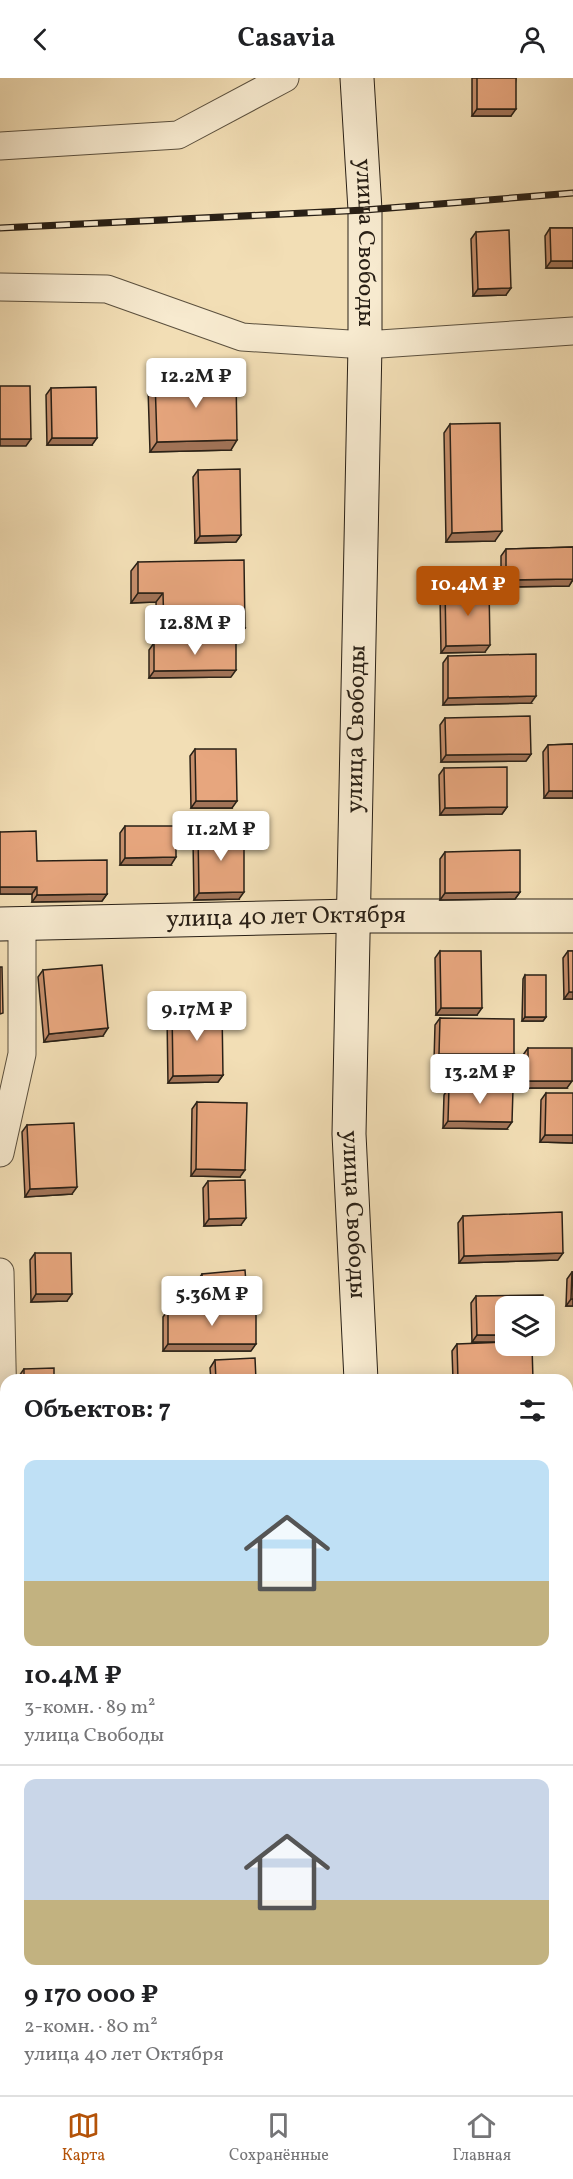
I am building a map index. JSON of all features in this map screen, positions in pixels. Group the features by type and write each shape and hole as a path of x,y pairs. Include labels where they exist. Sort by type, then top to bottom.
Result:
{"street":[{"path":"0,146 178,135 285,78"},
{"name":"улица Свободы","path":"357,78 365,210 365,345 348,1134 361,1374"},
{"path":"0,287 107,289 242,337 365,345 573,331"},
{"name":"улица 40 лет Октября","path":"11,924 353,915 573,916"},
{"path":"0,1153 22,1054 11,924"},
{"path":"0,1272 2,1374"}],"building":[{"path":"477,78 516,78 516,109 477,109"},
{"path":"550,228 573,228 573,261 551,261"},
{"path":"509,230 511,288 478,289 476,232"},
{"path":"236,376 237,440 157,442 155,379"},
{"path":"0,386 30,386 31,439 0,439"},
{"path":"96,387 97,438 52,438 51,388"},
{"path":"500,423 502,531 452,533 450,424"},
{"path":"240,469 241,535 200,536 198,470"},
{"path":"573,547 573,579 506,580 506,549"},
{"path":"244,560 245,628 164,629 163,593 138,593 138,562"},
{"path":"489,587 490,645 446,646 445,588"},
{"path":"236,642 236,670 154,671 154,643"},
{"path":"536,654 536,696 448,698 448,656"},
{"path":"530,716 531,754 446,755 445,718"},
{"path":"573,744 573,791 549,791 548,745"},
{"path":"195,749 236,749 237,801 196,801"},
{"path":"507,767 507,807 445,808 444,768"},
{"path":"125,826 176,826 176,857 125,858"},
{"path":"36,831 37,861 107,860 107,894 37,895 37,887 0,887 0,832"},
{"path":"244,832 244,892 199,893 198,833"},
{"path":"520,850 520,892 445,893 445,852"},
{"path":"440,951 481,951 482,1008 441,1008"},
{"path":"568,951 573,951 573,992 569,992"},
{"path":"102,965 108,1028 49,1034 43,970"},
{"path":"0,967 2,967 3,1013 0,1014"},
{"path":"525,975 546,975 546,1017 525,1017"},
{"path":"172,1009 222,1009 223,1075 173,1076"},
{"path":"440,1018 514,1019 514,1054 439,1054"},
{"path":"528,1048 572,1048 572,1081 528,1081"},
{"path":"449,1087 513,1089 512,1122 448,1121"},
{"path":"546,1093 573,1093 573,1135 545,1135"},
{"path":"197,1102 247,1103 245,1170 196,1169"},
{"path":"74,1123 77,1187 30,1189 27,1125"},
{"path":"245,1180 246,1218 209,1219 208,1181"},
{"path":"562,1212 563,1253 464,1256 463,1216"},
{"path":"35,1253 71,1253 72,1294 36,1294"},
{"path":"245,1270 247,1295 204,1299 202,1274"},
{"path":"572,1272 573,1299 571,1299"},
{"path":"543,1295 495,1296 495,1335 477,1335 476,1296"},
{"path":"168,1310 256,1310 256,1344 168,1344"},
{"path":"495,1342 495,1356 532,1356 533,1374 458,1374 457,1344"},
{"path":"255,1358 256,1374 216,1374 215,1360"},
{"path":"54,1368 54,1374 24,1374 24,1369"}],"railway":[{"path":"0,228 365,210 573,193"}]}
